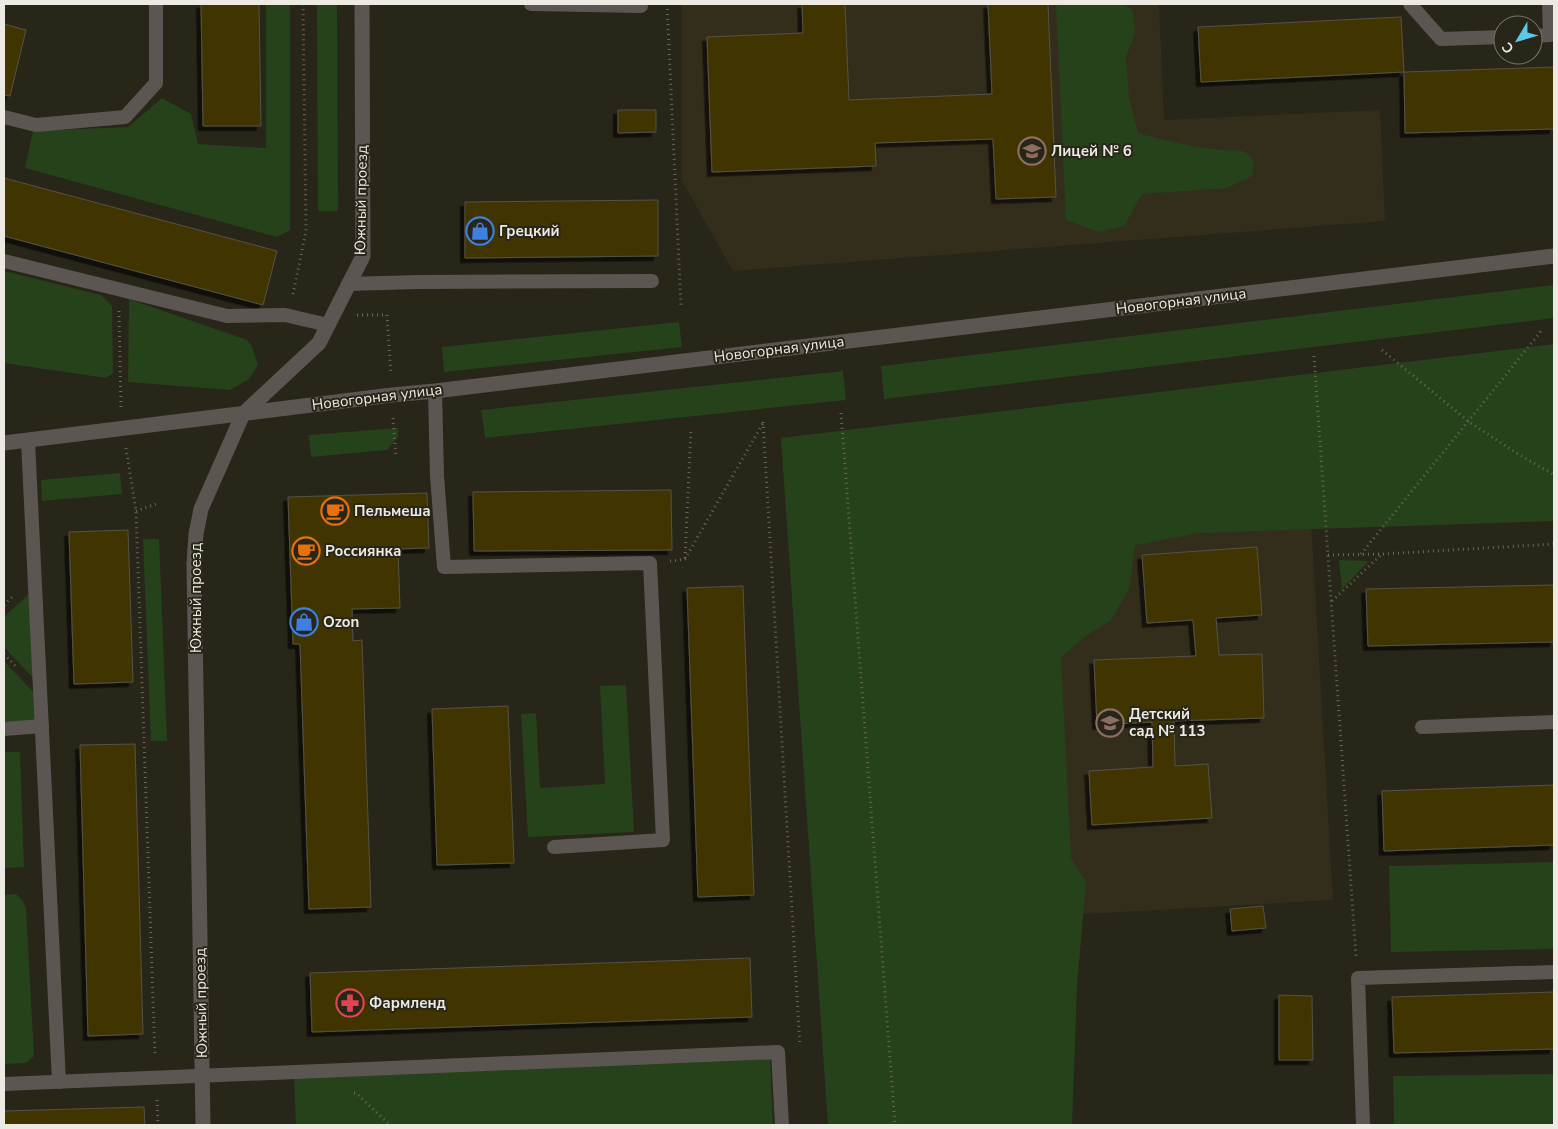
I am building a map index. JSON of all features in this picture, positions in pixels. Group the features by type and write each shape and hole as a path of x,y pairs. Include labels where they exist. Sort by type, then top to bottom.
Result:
{"street":[{"name":"Южный проезд","path":"203,1125 194,563 196,534 201,509 244,414 319,343 363,256 362,4"},
{"name":"Новогорная улица","path":"4,443 392,394 435,391 1554,256"}],"lane":[{"path":"4,117 36,125 125,117 156,82 156,4"},
{"path":"531,4 641,6"},
{"path":"1410,4 1441,40 1493,37"},
{"path":"1543,35 1550,35 1549,4"},
{"path":"4,261 227,316 285,315 328,325"},
{"path":"348,284 652,281"},
{"path":"435,391 437,476 444,567 650,563 663,840 554,847"},
{"path":"28,441 60,1082"},
{"path":"1422,727 1554,722"},
{"path":"4,729 42,726"},
{"path":"1363,1125 1358,978 1554,972"},
{"path":"4,1084 778,1052 782,1125"}],"path":[{"path":"293,296 306,231 303,4"},
{"path":"666,4 681,306"},
{"path":"119,289 120,392 123,428 136,511 158,1125"},
{"path":"1361,554 1542,330"},
{"path":"1382,350 1468,421 1518,454 1554,474"},
{"path":"1314,356 1358,978"},
{"path":"841,412 895,1125"},
{"path":"685,558 763,422 800,1046"},
{"path":"685,558 691,429"},
{"path":"136,511 156,504"},
{"path":"1328,555 1383,554 1554,544"},
{"path":"1332,602 1383,554"},
{"path":"650,563 685,558"},
{"path":"347,1094 356,1093 390,1125"}],"shaded area":[{"name":"Лицей № 6","path":"682,4 1159,4 1164,120 1380,110 1385,221 733,271 682,181"},
{"name":"Детский сад № 113","path":"1311,521 1333,900 909,924 886,545"}],"green space":[{"path":"266,4 290,4 290,230 277,237 25,168 33,131 128,127 162,98 191,114 198,144 266,148"},
{"path":"317,4 337,4 338,211 318,211"},
{"path":"1056,4 1124,4 1133,11 1135,33 1126,57 1129,99 1138,133 1190,145 1243,151 1252,159 1254,168 1252,176 1227,188 1142,194 1124,226 1099,232 1066,220"},
{"path":"4,271 101,295 112,306 113,373 106,378 4,363"},
{"path":"1554,285 1554,318 884,399 881,366"},
{"path":"129,299 247,340 252,346 258,365 249,379 230,390 128,382"},
{"path":"679,322 682,347 444,372 442,347"},
{"path":"1554,344 1554,521 1199,533 1135,545 1129,589 1111,620 1086,636 1061,657 1071,858 1086,882 1077,986 1072,1125 828,1125 781,438"},
{"path":"843,371 846,400 485,438 481,410"},
{"path":"398,428 398,436 387,450 311,457 309,435"},
{"path":"120,473 122,494 42,501 41,480"},
{"path":"143,539 159,539 167,741 151,741"},
{"path":"1339,560 1369,561 1342,589"},
{"path":"31,592 36,681 4,647 4,617"},
{"path":"4,661 35,694 36,722 4,724"},
{"path":"626,685 634,832 528,837 521,714 536,713 540,788 605,784 600,686"},
{"path":"4,752 20,752 24,867 4,868"},
{"path":"1554,862 1554,949 1391,952 1389,866"},
{"path":"16,894 26,908 34,1056 26,1063 4,1064 4,895"},
{"path":"770,1058 773,1125 296,1125 294,1077"},
{"path":"1554,1074 1554,1125 1394,1125 1393,1076"}],"building":[{"path":"201,4 259,4 261,126 203,126"},
{"path":"802,4 845,4 849,100 992,94 988,4 1048,4 1056,197 996,199 993,139 875,143 876,166 712,172 707,37 803,33"},
{"path":"1401,17 1404,72 1201,82 1198,27"},
{"path":"4,24 26,30 10,96 4,95"},
{"path":"1554,67 1554,129 1405,133 1404,72"},
{"path":"618,110 656,110 656,132 618,133"},
{"path":"4,178 277,251 263,305 4,236"},
{"path":"658,200 658,256 465,258 465,202"},
{"path":"671,490 672,550 474,551 473,492"},
{"path":"427,493 429,548 398,549 400,608 352,609 353,641 362,640 371,907 309,909 300,644 293,644 288,497"},
{"path":"128,530 133,682 74,684 69,532"},
{"path":"1257,547 1262,615 1216,618 1219,655 1262,654 1264,718 1174,721 1175,766 1208,764 1212,818 1092,825 1089,771 1153,767 1152,722 1097,725 1094,660 1196,656 1193,620 1147,623 1142,555"},
{"path":"1554,585 1554,642 1368,646 1366,589"},
{"path":"743,586 754,895 698,897 687,588"},
{"path":"508,706 514,863 437,865 432,709"},
{"path":"135,744 143,1034 88,1036 80,745"},
{"path":"1554,785 1554,845 1384,851 1382,791"},
{"path":"1263,906 1266,928 1232,931 1230,909"},
{"path":"750,958 752,1017 312,1032 310,973"},
{"path":"1554,992 1554,1049 1394,1053 1392,997"},
{"path":"1279,995 1312,996 1313,1060 1279,1060"},
{"path":"144,1107 145,1125 4,1125 4,1111"}],"place":[{"name":"Лицей № 6","path":"1032,151"},
{"name":"Грецкий","path":"480,231"},
{"name":"Пельмеша","path":"335,511"},
{"name":"Россиянка","path":"306,551"},
{"name":"Ozon","path":"304,622"},
{"name":"Детский сад № 113","path":"1110,723"},
{"name":"Фармленд","path":"350,1003"}]}
